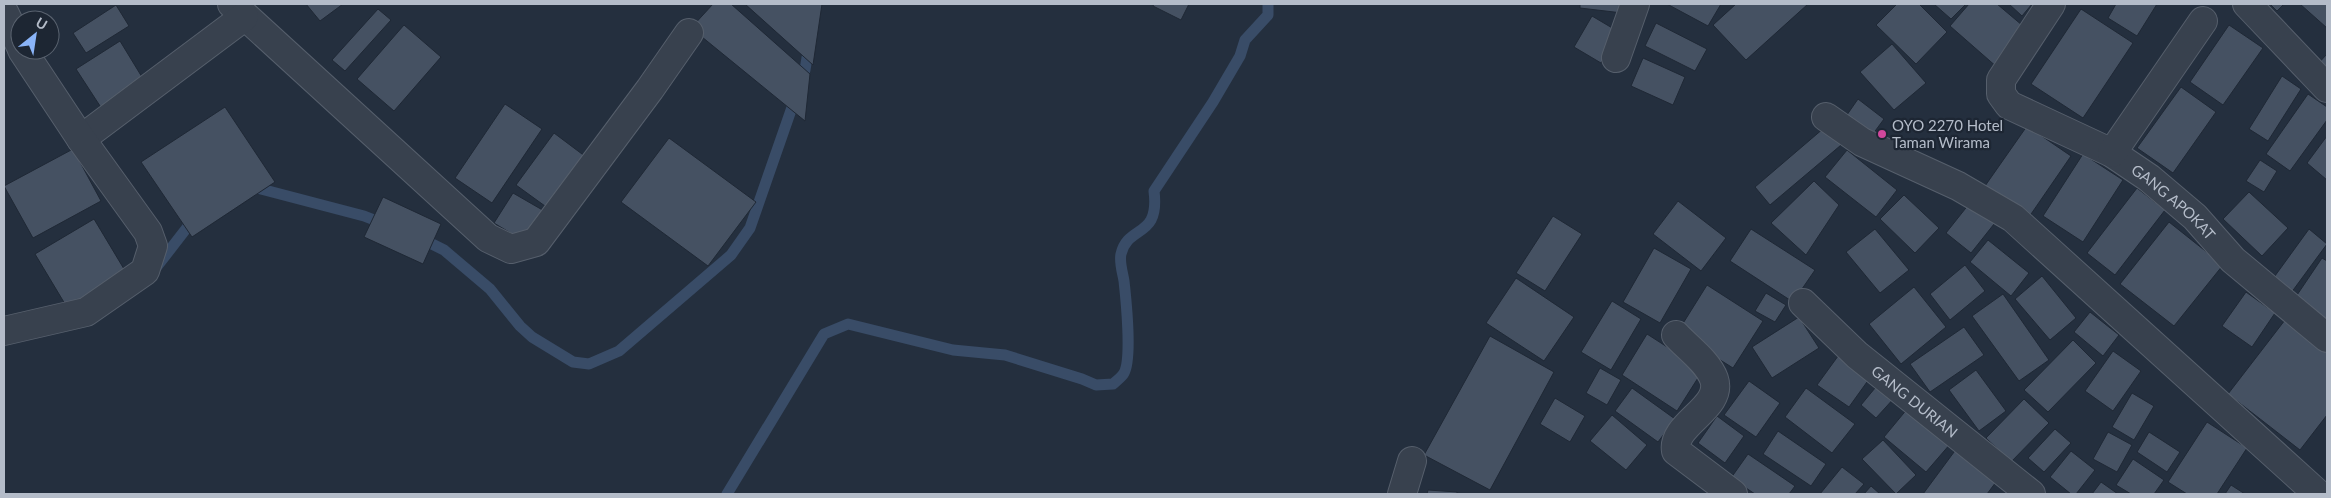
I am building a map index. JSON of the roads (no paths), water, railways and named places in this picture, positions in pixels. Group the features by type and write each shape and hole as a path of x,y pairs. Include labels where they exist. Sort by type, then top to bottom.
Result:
{"street":[{"path":"1616,58 1635,4"},
{"name":"GANG APOKAT","path":"2051,4 2001,80 2001,94 2010,105 2112,153 2165,190 2195,217 2233,260 2327,338"},
{"path":"2247,4 2327,88"},
{"path":"81,140 238,10 488,238 510,249 536,242 650,89 689,33"},
{"path":"4,12 10,24"},
{"path":"2112,153 2203,21"},
{"path":"4,331 86,312 145,271 153,246 148,232 81,140 29,60"},
{"path":"1826,116 1862,142 1958,186 2013,218 2318,494"},
{"name":"GANG DURIAN","path":"1803,303 1857,355 2031,494"},
{"path":"1676,335 1709,370 1714,380 1715,389 1711,399 1679,436 1675,445 1676,451 1733,494"},
{"path":"1402,494 1412,461"}],"waterway":[{"path":"727,494 824,334 848,324 953,350 1005,355 1096,385 1113,384 1119,379 1124,373 1128,355 1127,314 1120,261 1121,254 1130,238 1148,224 1155,206 1154,191 1213,102 1240,56 1245,40 1268,15 1268,4"},
{"path":"420,238 444,250 490,289 520,326 532,337 573,362 589,364 619,351 731,255 750,228 805,70 809,45"},
{"path":"248,191 257,188 364,216 387,225"},
{"path":"155,269 196,216"}],"place":[{"name":"OYO 2270 Hotel Taman Wirama","path":"1882,134"}]}
